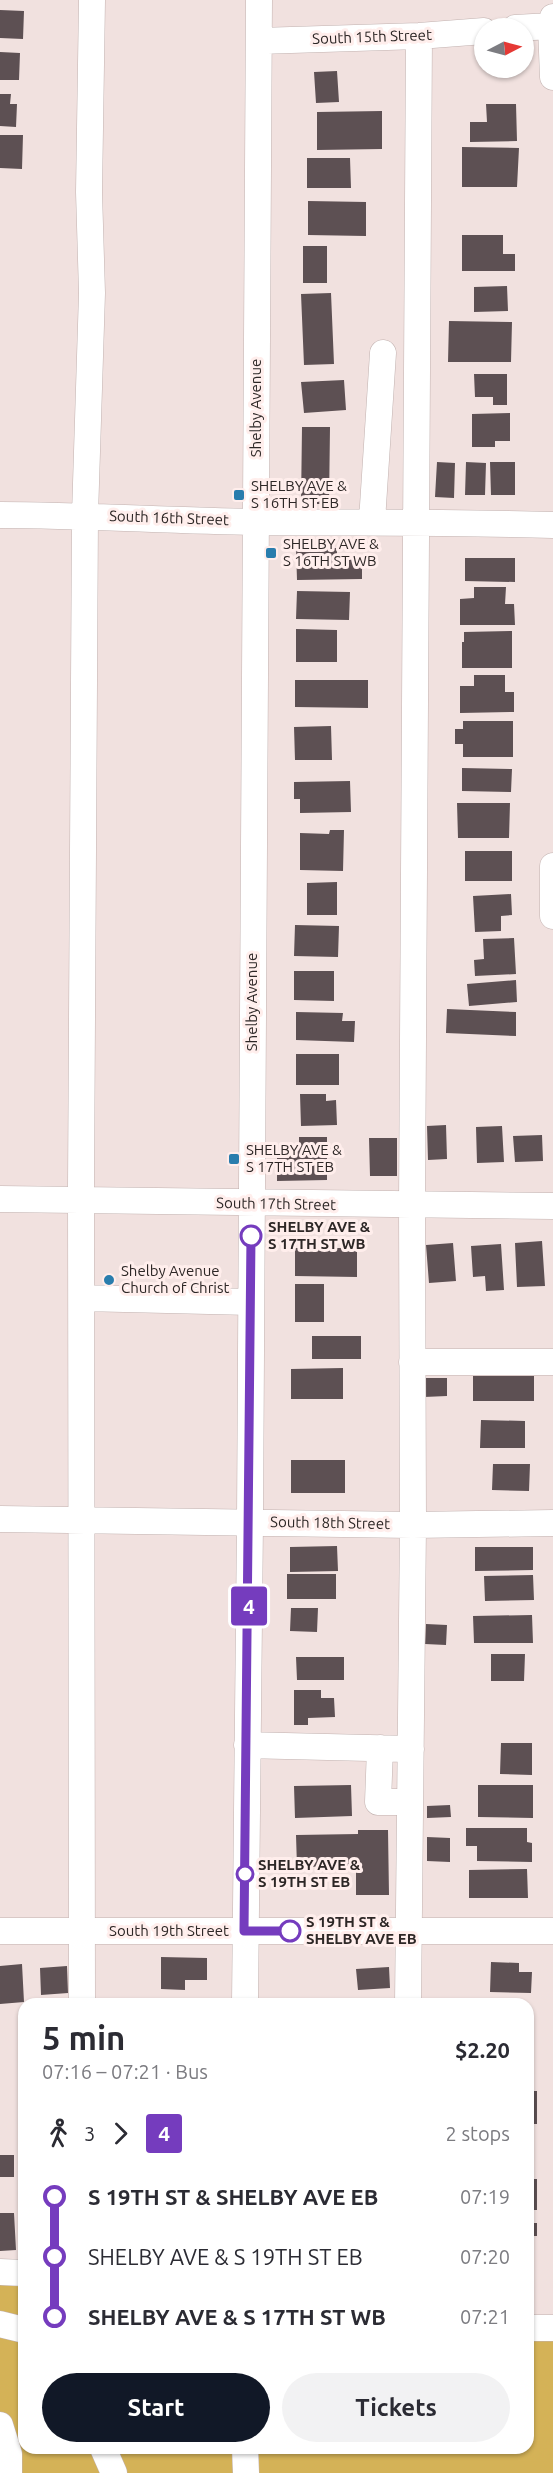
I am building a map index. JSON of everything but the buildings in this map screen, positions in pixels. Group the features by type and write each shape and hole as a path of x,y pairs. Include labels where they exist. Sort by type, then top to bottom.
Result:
{"street":[{"path":"82,1998 81,1201 85,515 92,293 89,182 92,0"},
{"name":"Shelby Avenue","path":"245,1998 259,0"},
{"path":"534,25 552,22 553,77"},
{"name":"South 15th Street","path":"259,41 419,36 474,32"},
{"path":"408,1998 413,1525 412,1206 419,36"},
{"path":"372,521 384,353"},
{"name":"South 16th Street","path":"0,514 255,522 416,521 553,525"},
{"path":"553,866 553,915"},
{"name":"South 17th Street","path":"0,1199 553,1206"},
{"path":"81,1298 251,1302"},
{"path":"412,1362 553,1362"},
{"name":"South 18th Street","path":"0,1519 413,1525 553,1523"},
{"path":"247,1745 411,1749"},
{"path":"380,1748 378,1802 410,1802"},
{"name":"South 19th Street","path":"0,1931 553,1931"},
{"path":"0,2272 18,2273"},
{"path":"534,2328 553,2328"},
{"path":"0,2425 9,2454 9,2473"},
{"path":"106,2454 114,2473"},
{"path":"245,2454 246,2473"}],"shaded area":[{"path":"0,2272 18,2272 18,2454 534,2454 534,2341 553,2341 553,2473 0,2473"}],"bus line":[{"name":"4","path":"251,1236 250,1522 244,1931 290,1931"}],"place":[{"name":"SHELBY AVE & S 16TH ST EB","path":"239,495"},
{"name":"SHELBY AVE & S 16TH ST WB","path":"271,553"},
{"name":"SHELBY AVE & S 17TH ST EB","path":"234,1159"},
{"name":"SHELBY AVE & S 17TH ST WB","path":"251,1236"},
{"name":"Shelby Avenue Church of Christ","path":"109,1280"},
{"name":"SHELBY AVE & S 19TH ST EB","path":"245,1874"},
{"name":"S 19TH ST & SHELBY AVE EB","path":"290,1931"}]}
